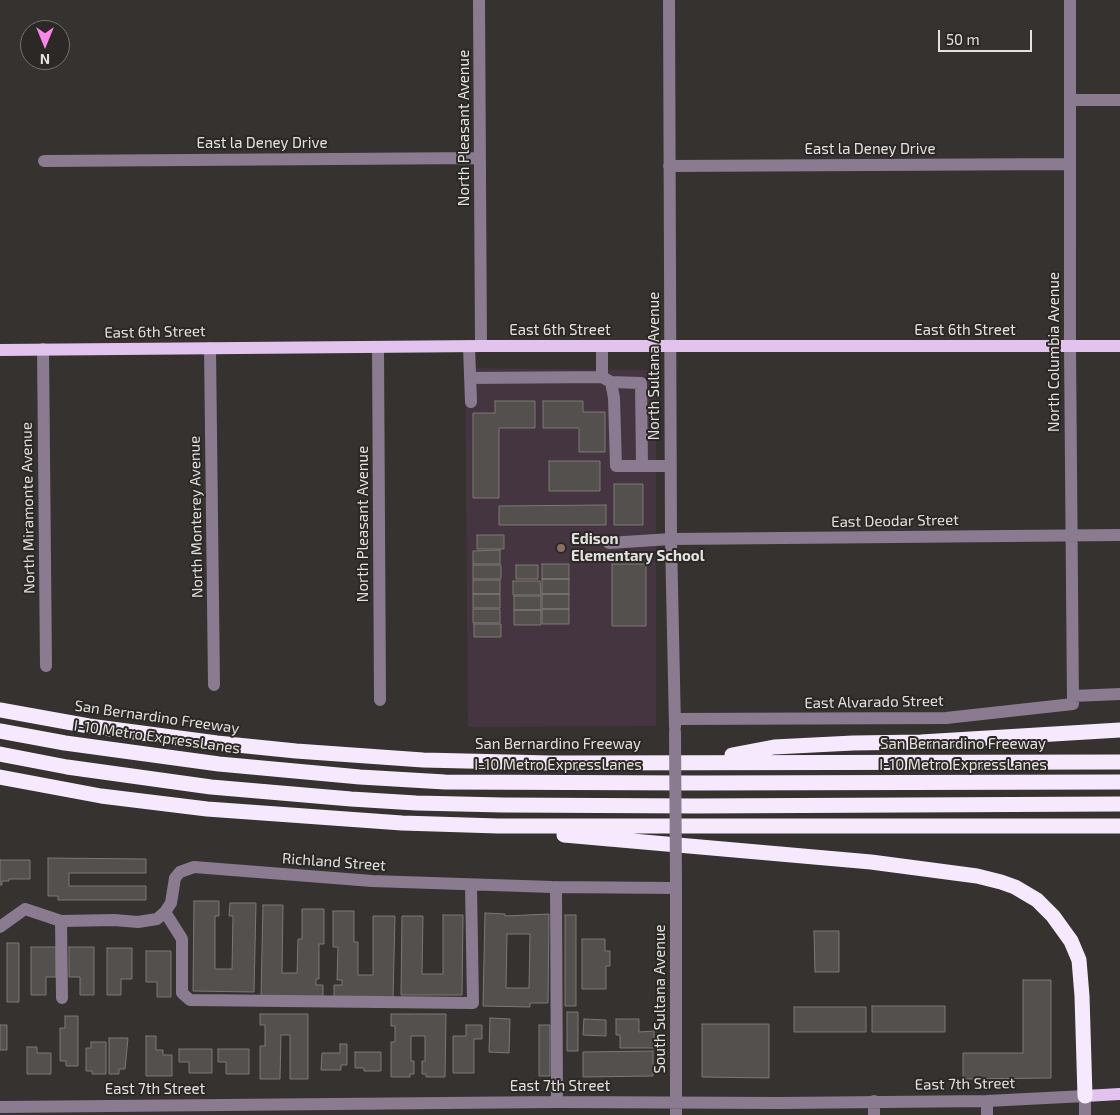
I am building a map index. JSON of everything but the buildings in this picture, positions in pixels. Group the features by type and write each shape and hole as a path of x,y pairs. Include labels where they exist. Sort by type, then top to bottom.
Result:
{"highway":[{"name":"San Bernardino Freeway","path":"0,710 89,726 217,743 358,756 486,762 1120,762"},
{"path":"696,762 774,748 853,743 920,742 1120,730"},
{"name":"I-10 Metro ExpressLanes","path":"0,731 74,744 219,764 360,777 444,782 1120,782"},
{"path":"0,754 67,767 211,787 351,800 416,803 695,806 1120,804"},
{"path":"0,778 101,796 207,809 402,823 498,826 1120,826"},
{"path":"498,826 581,836 871,862 989,878 1015,887 1037,900 1057,920 1071,941 1079,960 1082,996 1084,1096"}],"main road":[{"name":"East 6th Street","path":"0,350 475,346 1120,346"},
{"name":"East 7th Street","path":"1084,1096 1120,1094"}],"street":[{"name":"North Pleasant Avenue","path":"471,402 470,378 475,346 480,158 480,0"},
{"name":"North Sultana Avenue","path":"669,0 670,466 675,726"},
{"name":"North Columbia Avenue","path":"1070,0 1073,700"},
{"path":"1070,100 1120,100"},
{"name":"East la Deney Drive","path":"44,161 480,158"},
{"name":"East la Deney Drive","path":"669,166 1070,164"},
{"path":"602,346 607,380 614,398 616,466 670,466"},
{"name":"North Pleasant Avenue","path":"378,347 380,700"},
{"name":"North Monterey Avenue","path":"210,348 214,685"},
{"name":"North Miramonte Avenue","path":"43,349 46,666"},
{"path":"470,378 607,380 641,383 642,466"},
{"name":"East Deodar Street","path":"609,543 671,539 1120,535"},
{"name":"East Alvarado Street","path":"675,726 946,718 1120,694"},
{"name":"South Sultana Avenue","path":"675,726 676,1109"},
{"name":"Richland Street","path":"165,912 171,903 175,878 180,872 194,867 372,881 471,885 556,887 676,885"},
{"path":"0,927 25,909 61,921 114,920 147,922 157,919 165,912 182,939 182,994 190,1000 472,1003 471,885"},
{"path":"556,887 557,1102"},
{"path":"61,921 62,998"},
{"path":"1084,1096 1084,1115"},
{"name":"East 7th Street","path":"0,1106 279,1110 557,1102 676,1109 779,1109 874,1101 987,1101 1084,1096"},
{"path":"874,1101 874,1115"},
{"path":"987,1101 987,1115"}],"shaded area":[{"name":"Edison Elementary School","path":"465,368 656,370 656,726 468,727"}],"place":[{"name":"Edison Elementary School","path":"561,548"}]}
